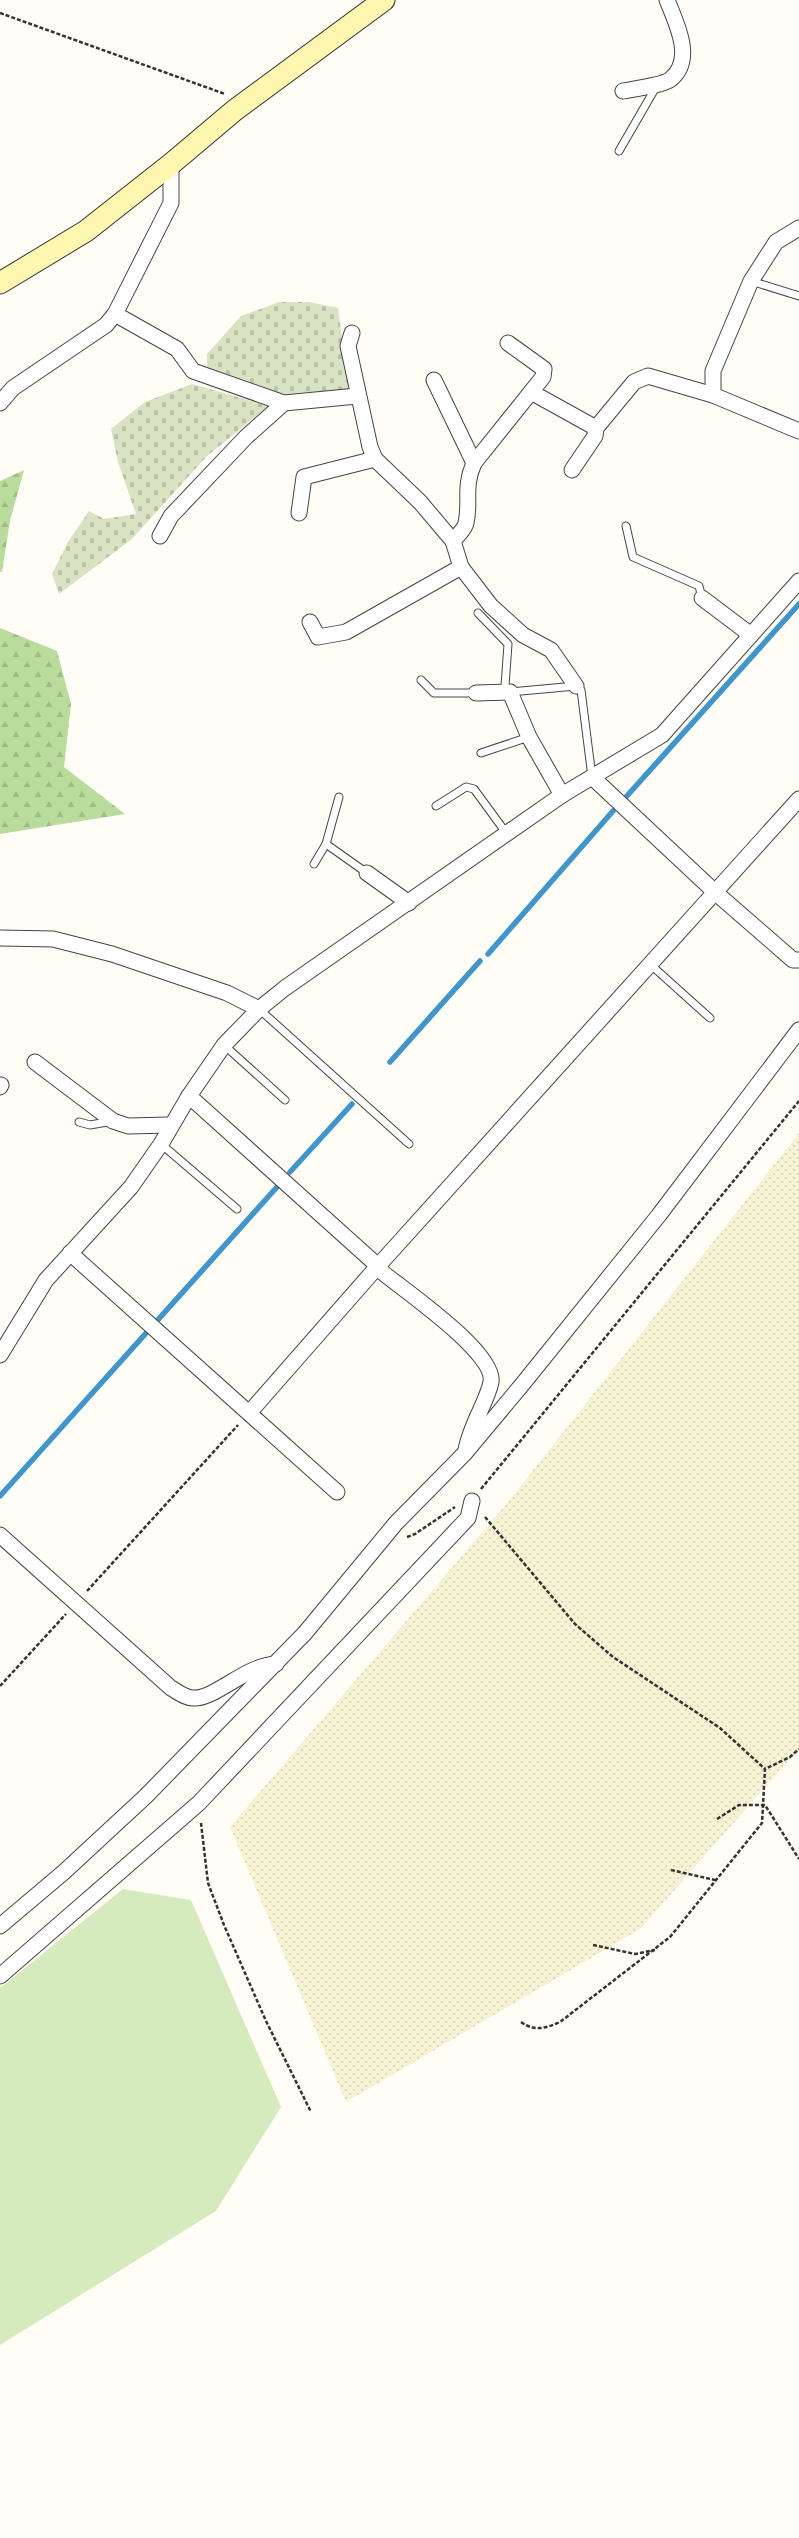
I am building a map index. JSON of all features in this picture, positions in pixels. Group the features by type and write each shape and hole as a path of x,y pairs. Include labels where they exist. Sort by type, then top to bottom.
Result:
{"street":[{"path":"3,279 86,231 171,164 235,110 384,0"},
{"path":"623,91 671,80 678,70 683,56 682,41 667,0"},
{"path":"0,403 13,388 106,325 115,314 171,203 171,164"},
{"path":"713,394 713,371 751,281 776,242 798,230"},
{"path":"115,314 177,349 193,371 284,403 357,396"},
{"path":"352,333 348,346 357,396 370,447 376,459 420,502 453,541 461,567 491,606 523,635 551,650 576,686"},
{"path":"453,541 466,525 466,495 469,475 474,463 543,377 544,369 508,343"},
{"path":"572,470 596,436 596,428 634,382 648,376 713,394 799,431"},
{"path":"434,380 474,463"},
{"path":"531,392 596,428"},
{"path":"160,536 171,516 246,437 284,403"},
{"path":"299,512 304,477 376,459"},
{"path":"310,622 318,637 346,632 461,567"},
{"path":"0,1355 46,1280 131,1187 161,1144 170,1125 224,1045 260,1009 285,988 562,795 662,735 799,581"},
{"path":"702,598 751,635"},
{"path":"476,693 510,692 529,737 562,795"},
{"path":"592,777 716,893 793,960 799,960"},
{"path":"249,1413 378,1266 716,893 799,799"},
{"path":"367,873 409,902"},
{"path":"0,938 53,939 112,954 227,993 260,1009"},
{"path":"0,1926 64,1872 146,1796 276,1664 396,1523 465,1453 659,1215 799,1030"},
{"path":"35,1062 113,1121 128,1126 170,1125"},
{"path":"189,1096 378,1266 382,1272 470,1343 485,1360 490,1371 491,1382 469,1434 465,1453"},
{"path":"70,1253 337,1492"},
{"path":"0,1976 200,1802 468,1518 472,1501"},
{"path":"0,1535 171,1688 189,1697 201,1698 262,1665 276,1664"}],"lane":[{"path":"619,152 658,83"},
{"path":"751,281 799,296"},
{"path":"626,526 633,557 699,586 702,598"},
{"path":"478,613 508,644 505,686 510,692 576,686 581,690 592,777"},
{"path":"421,680 434,692 476,693"},
{"path":"481,753 529,737"},
{"path":"436,806 466,787 474,789 507,834"},
{"path":"314,864 326,844 339,797"},
{"path":"326,844 367,873"},
{"path":"651,965 710,1018"},
{"path":"260,1009 409,1144"},
{"path":"224,1045 285,1100"},
{"path":"79,1122 90,1125 113,1121"},
{"path":"161,1144 237,1209"}],"path":[{"path":"0,13 224,93 235,110"},
{"path":"377,1547 415,1534 450,1508 472,1501 799,1102"},
{"path":"0,1686 249,1413"},
{"path":"472,1501 575,1624 613,1657 720,1728 765,1769 765,1805 762,1823 670,1937 560,2022 544,2029 529,2028 521,2022"},
{"path":"765,1769 790,1757 799,1749"},
{"path":"200,1802 203,1851 208,1883 266,2021 311,2112"},
{"path":"717,1819 739,1805 765,1805"},
{"path":"765,1805 799,1859"},
{"path":"671,1870 715,1880"},
{"path":"592,1945 635,1954 655,1950"}],"shaded area":[{"path":"799,1133 799,1749 640,1929 346,2102 230,1827 509,1501"}],"green space":[{"path":"279,302 309,302 338,308 349,389 285,394 207,371 207,354 241,316"},
{"path":"192,384 269,406 207,456 132,539 59,594 52,574 68,542 89,511 104,519 136,514 118,462 111,429 145,402"},
{"path":"24,470 10,521 2,572 0,572 0,481"},
{"path":"0,628 57,651 71,704 64,767 125,814 0,834"},
{"path":"123,1889 191,1900 281,2107 216,2211 0,2345 0,1988"}],"waterway":[{"path":"626,797 799,604"},
{"path":"488,954 613,811"},
{"path":"390,1062 480,961"},
{"path":"290,1172 352,1104"},
{"path":"0,1496 277,1187"}]}
